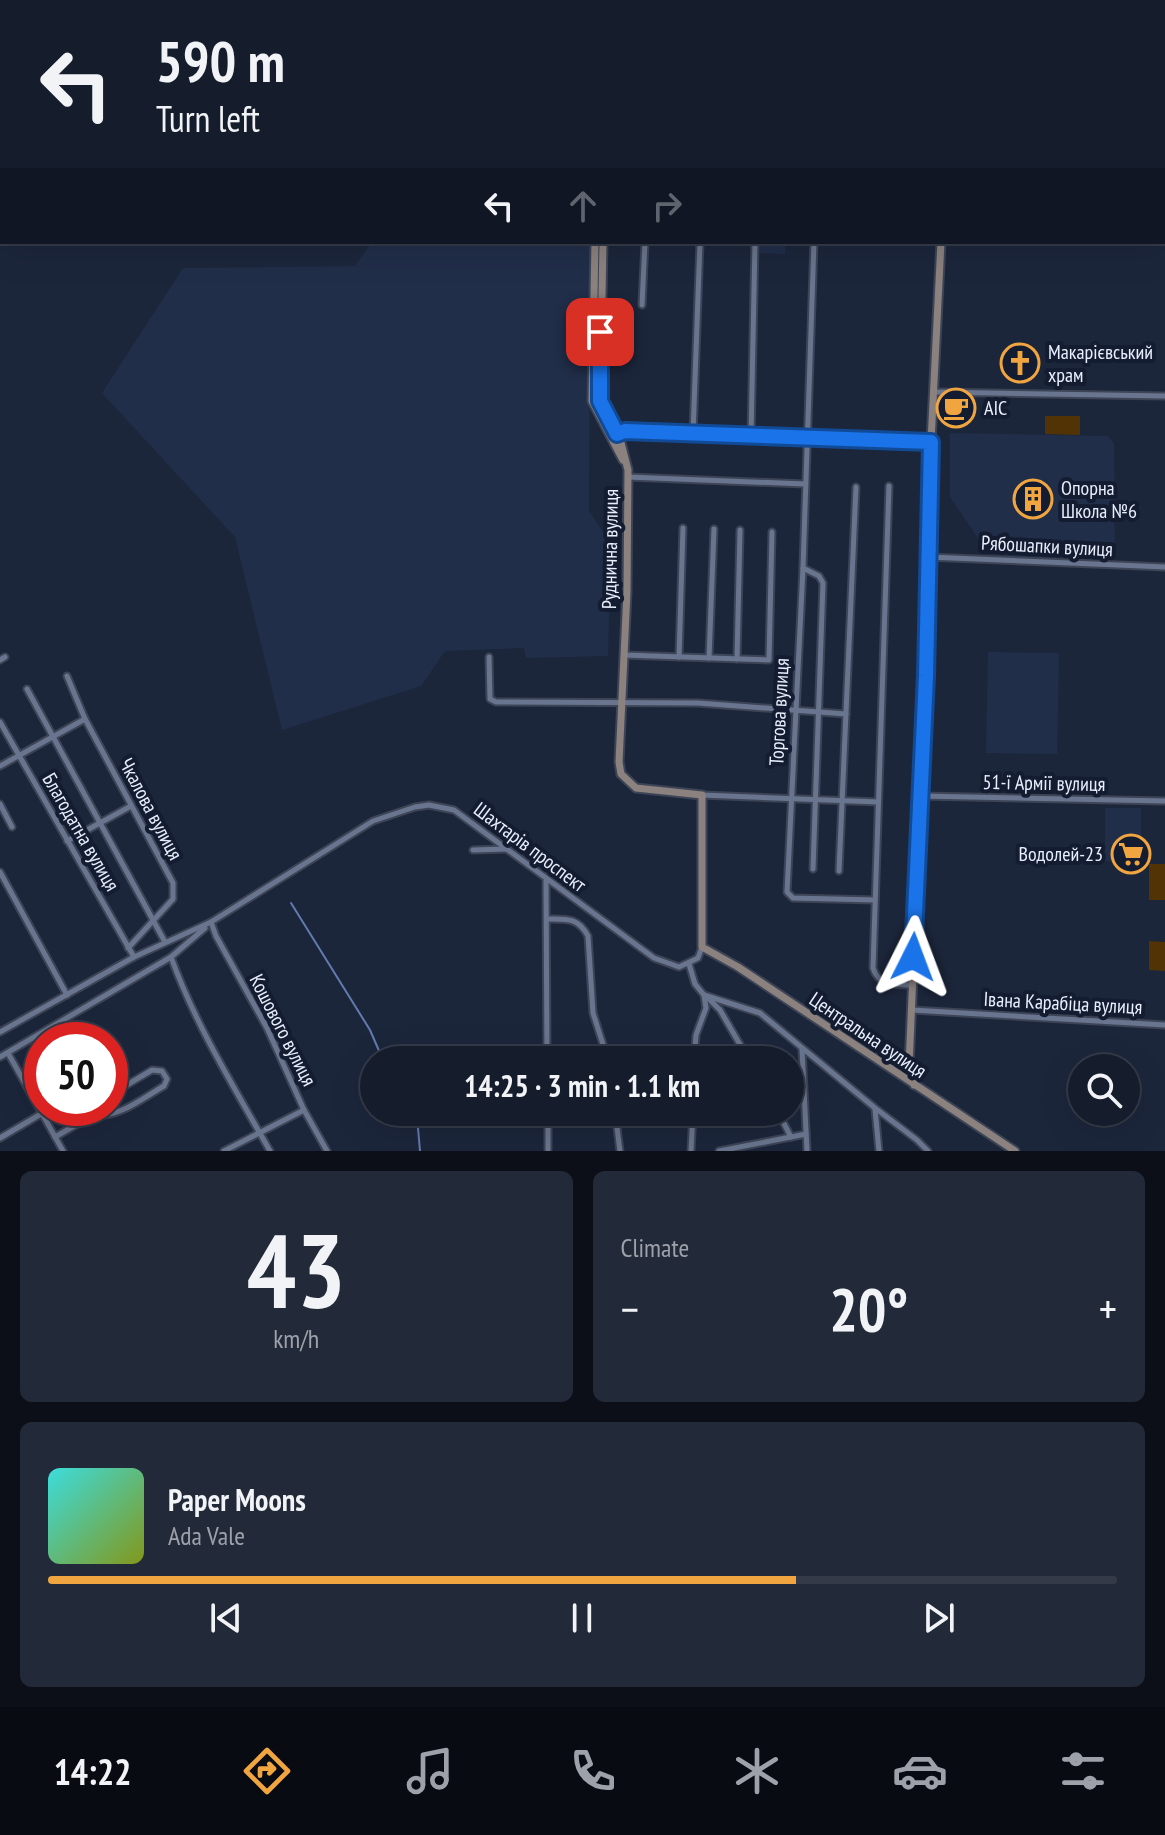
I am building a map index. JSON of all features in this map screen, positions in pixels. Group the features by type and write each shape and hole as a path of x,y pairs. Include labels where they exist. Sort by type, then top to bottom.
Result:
{"main road":[{"path":"595,244 592,401 628,474"},
{"name":"Руднична вулиця","path":"603,244 600,401 617,434 628,474 627,592 619,762 627,782 636,788 702,795"},
{"path":"915,1087 909,1066 941,244"},
{"path":"702,795 702,947"},
{"name":"Центральна вулиця","path":"702,947 738,967 1015,1151"},
{"path":"894,1073 909,1066"}],"street":[{"path":"642,305 645,244"},
{"path":"693,434 700,244"},
{"path":"751,437 755,244"},
{"name":"Торгова вулиця","path":"814,244 803,568 787,892 793,898 875,900"},
{"path":"933,392 1165,396"},
{"path":"617,434 625,431 931,442"},
{"path":"628,474 805,484"},
{"path":"889,486 873,968 876,978 882,983 912,985"},
{"path":"839,871 856,487"},
{"path":"679,657 683,528"},
{"path":"709,658 714,529"},
{"path":"737,659 740,530"},
{"path":"623,655 769,660 772,532"},
{"name":"Рябошапки вулиця","path":"928,557 1165,567"},
{"path":"803,568 819,576 823,583 813,869"},
{"path":"489,657 490,699 496,702 620,702 846,714"},
{"name":"Чкалова вулиця","path":"67,676 85,719 173,883 173,899 128,948"},
{"path":"27,689 165,942"},
{"path":"0,766 85,719"},
{"name":"Благодатна вулиця","path":"0,722 134,957"},
{"name":"Руднична вулиця","path":"702,795 878,802"},
{"name":"51-ї Армії вулиця","path":"921,796 1165,801"},
{"path":"0,804 12,827"},
{"name":"Шахтарів проспект","path":"0,1032 134,957 211,922 373,821 399,810 429,805 454,810 654,958 679,967 689,964"},
{"path":"67,841 131,806"},
{"path":"473,850 507,849"},
{"path":"0,872 67,995"},
{"path":"546,880 547,1046"},
{"path":"547,919 572,919 583,927 588,936 593,1013 604,1046"},
{"name":"Шахтарів проспект","path":"0,1057 171,957 211,922"},
{"name":"Кошового вулиця","path":"211,922 327,1151"},
{"path":"702,947 698,958 689,964 695,984 720,1010 741,1046"},
{"path":"171,957 185,997 207,1043 270,1151"},
{"path":"704,995 760,1013 800,1046"},
{"path":"695,1046 706,1008 704,995"},
{"name":"Івана Карабіца вулиця","path":"911,1010 1165,1025"},
{"path":"804,1050 928,1151"},
{"path":"8,1053 24,1083"},
{"path":"128,1084 152,1070 162,1071 167,1079 164,1086 128,1107"},
{"path":"804,1091 807,1151"},
{"path":"875,1108 879,1151"},
{"path":"224,1151 304,1110"},
{"path":"0,1138 24,1124"},
{"path":"48,1126 63,1151"},
{"path":"55,1137 74,1126"},
{"path":"548,1126 548,1151"},
{"path":"617,1126 620,1151"},
{"path":"691,1151 692,1126"},
{"path":"785,1126 791,1137"},
{"path":"719,1151 806,1134"}],"shaded area":[{"path":"371,244 590,244 589,511 611,544 608,656 526,658 524,648 445,651 421,686 282,730 235,537 102,393 183,268 355,266"},
{"path":"760,244 785,244 785,254 759,253"},
{"path":"1045,416 1080,416 1080,435 1045,434"},
{"path":"950,433 1108,436 1114,444 1115,565 990,556 950,497"},
{"path":"988,652 1059,653 1057,754 986,753"},
{"path":"1105,808 1141,808 1141,861 1105,861"},
{"path":"1149,864 1165,864 1165,900 1149,900"},
{"path":"1149,941 1165,942 1165,971 1149,970"}],"waterway":[{"path":"291,903 377,1046"},
{"path":"417,1126 420,1151"}],"place":[{"name":"Макарієвський храм","path":"1020,363"},
{"name":"АІС","path":"956,408"},
{"name":"Опорна Школа №6","path":"1033,499"},
{"name":"Водолей-23","path":"1131,854"}],"route":[{"path":"600,332 600,401 617,434 625,431 931,442 926,676 913,957"}]}
